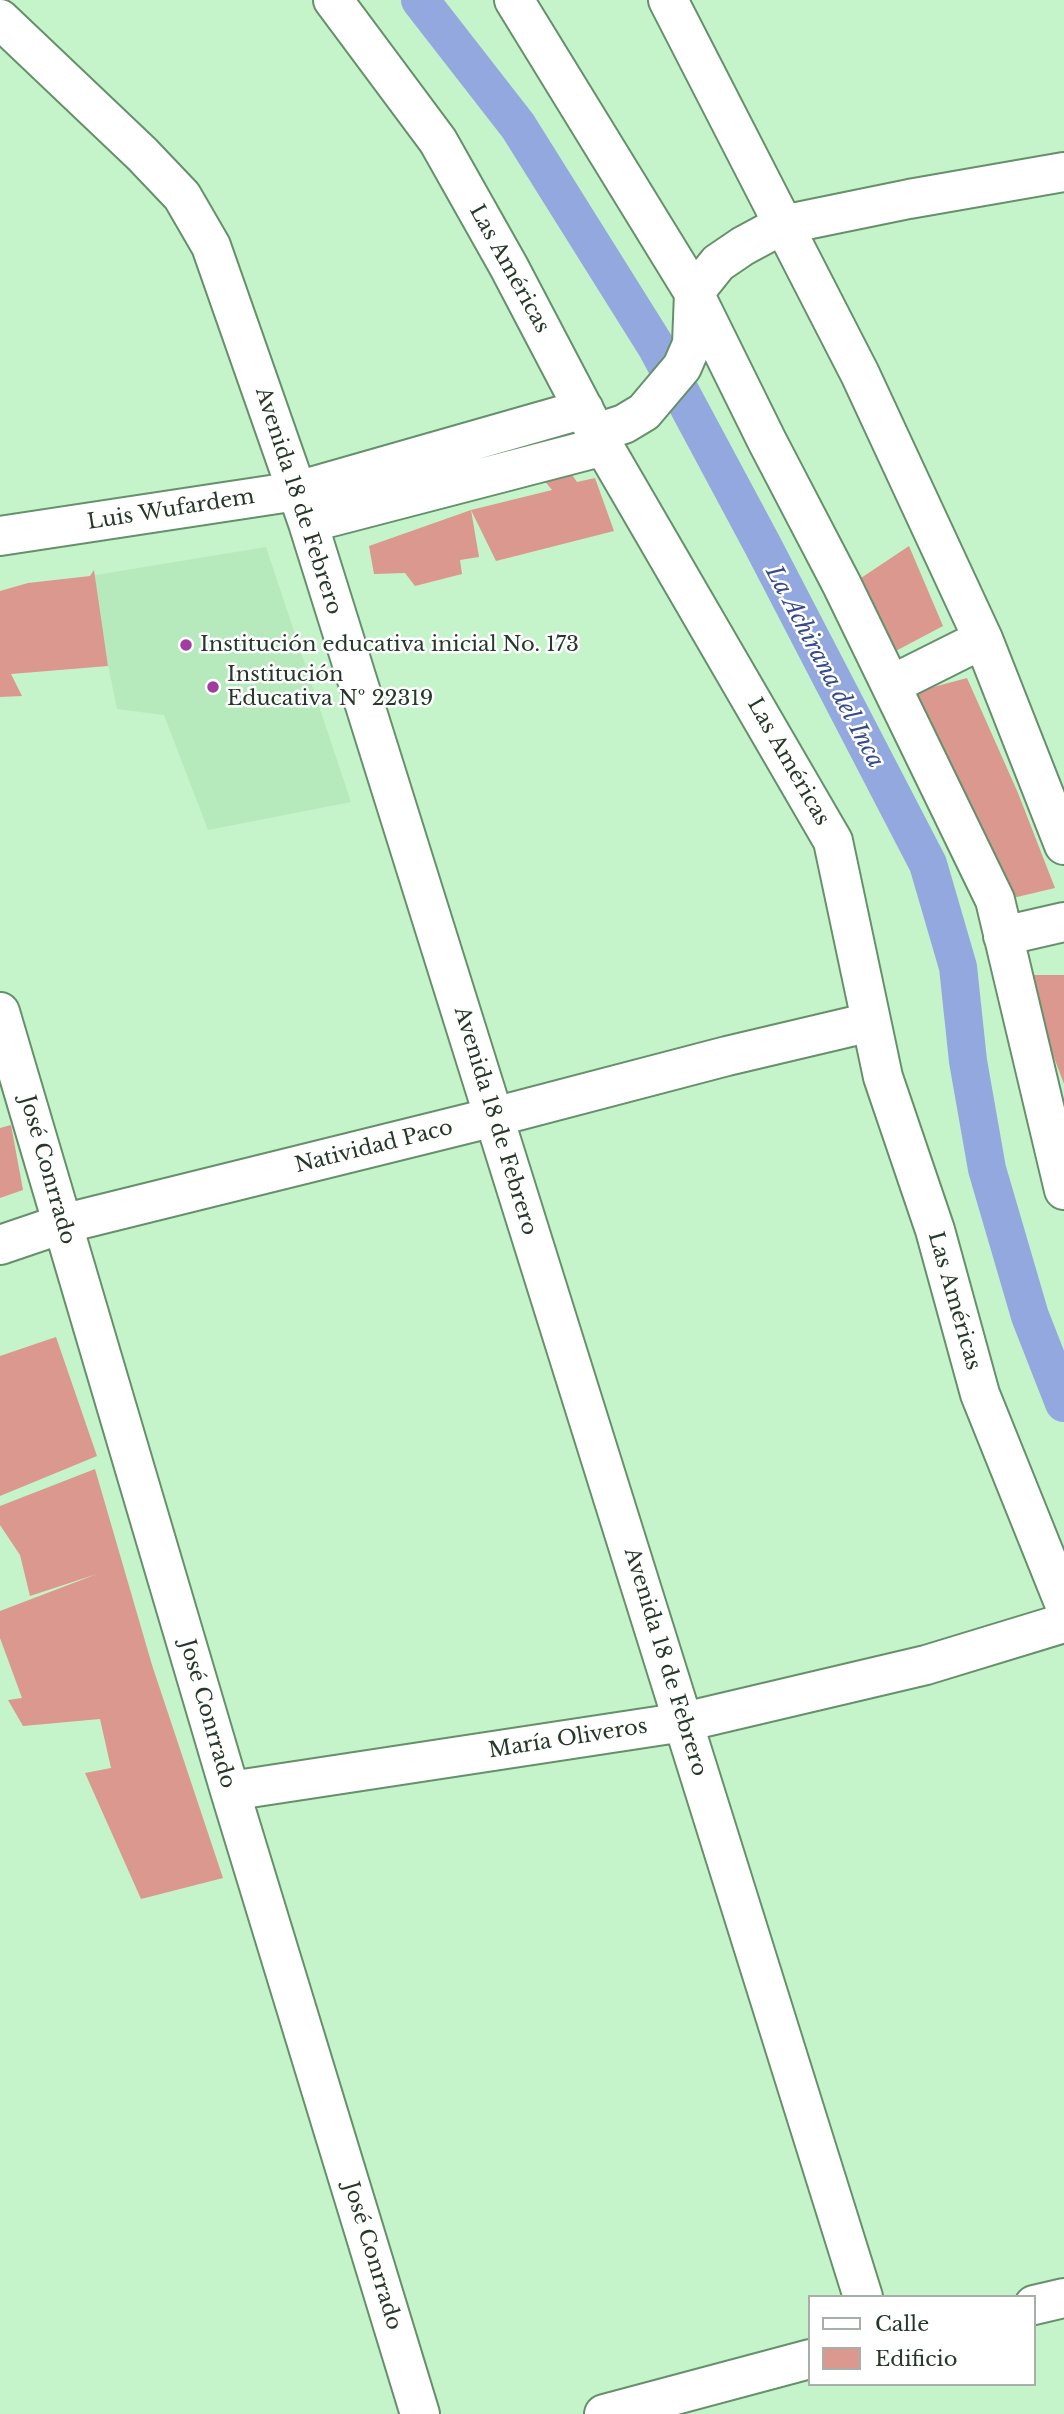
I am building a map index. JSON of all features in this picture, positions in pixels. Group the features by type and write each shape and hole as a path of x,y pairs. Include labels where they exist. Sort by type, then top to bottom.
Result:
{"street":[{"name":"Las Américas","path":"334,0 438,141 595,429 833,841 883,1077 935,1230 980,1394 1064,1603"},
{"path":"514,0 694,293 891,685 995,900 1064,1190"},
{"path":"668,0 860,374 983,639 1064,845"},
{"name":"Avenida 18 de Febrero","path":"0,19 142,153 182,196 211,246 302,507 862,2295"},
{"path":"694,293 718,263 782,225 1064,172"},
{"name":"Luis Wufardem","path":"0,536 302,507 595,429 624,424 644,412 682,367 692,344 694,293"},
{"path":"891,685 983,639"},
{"path":"1003,936 1064,922"},
{"name":"José Conrrado","path":"0,1012 230,1791 420,2414"},
{"name":"Natividad Paco","path":"0,1245 62,1224 871,1022"},
{"name":"María Oliveros","path":"230,1791 684,1722 926,1665 1064,1623"},
{"path":"1036,2305 1064,2298"},
{"path":"604,2414 808,2360"}],"shaded area":[{"name":"Institución Educativa Nº 22319","path":"266,547 351,802 208,830 164,715 117,709 90,576"}],"building":[{"path":"568,469 577,482 595,478 614,531 496,561 471,510 552,490 543,479"},
{"path":"471,510 479,557 460,560 462,574 415,586 405,573 374,574 369,546"},
{"path":"909,546 943,626 890,654 858,580"},
{"path":"94,570 108,666 11,674 22,696 0,697 0,591 28,583 90,576"},
{"path":"967,678 1018,793 1055,888 1000,901 911,693"},
{"path":"1023,975 1064,975 1064,1084"},
{"path":"11,1125 23,1190 0,1198 0,1128"},
{"path":"56,1337 97,1456 0,1496 0,1356"},
{"path":"95,1469 152,1665 223,1878 141,1899 85,1773 111,1768 100,1719 23,1726 8,1700 22,1698 0,1638 0,1611 97,1574 30,1596 20,1555 0,1525 0,1506"}],"waterway":[{"name":"La Achirana del Inca","path":"420,0 518,126 657,348 928,864 958,967 968,1061 987,1169 1030,1316 1064,1403"}],"place":[{"name":"Institución educativa inicial No. 173","path":"186,645"},
{"name":"Institución Educativa Nº 22319","path":"213,687"}]}
